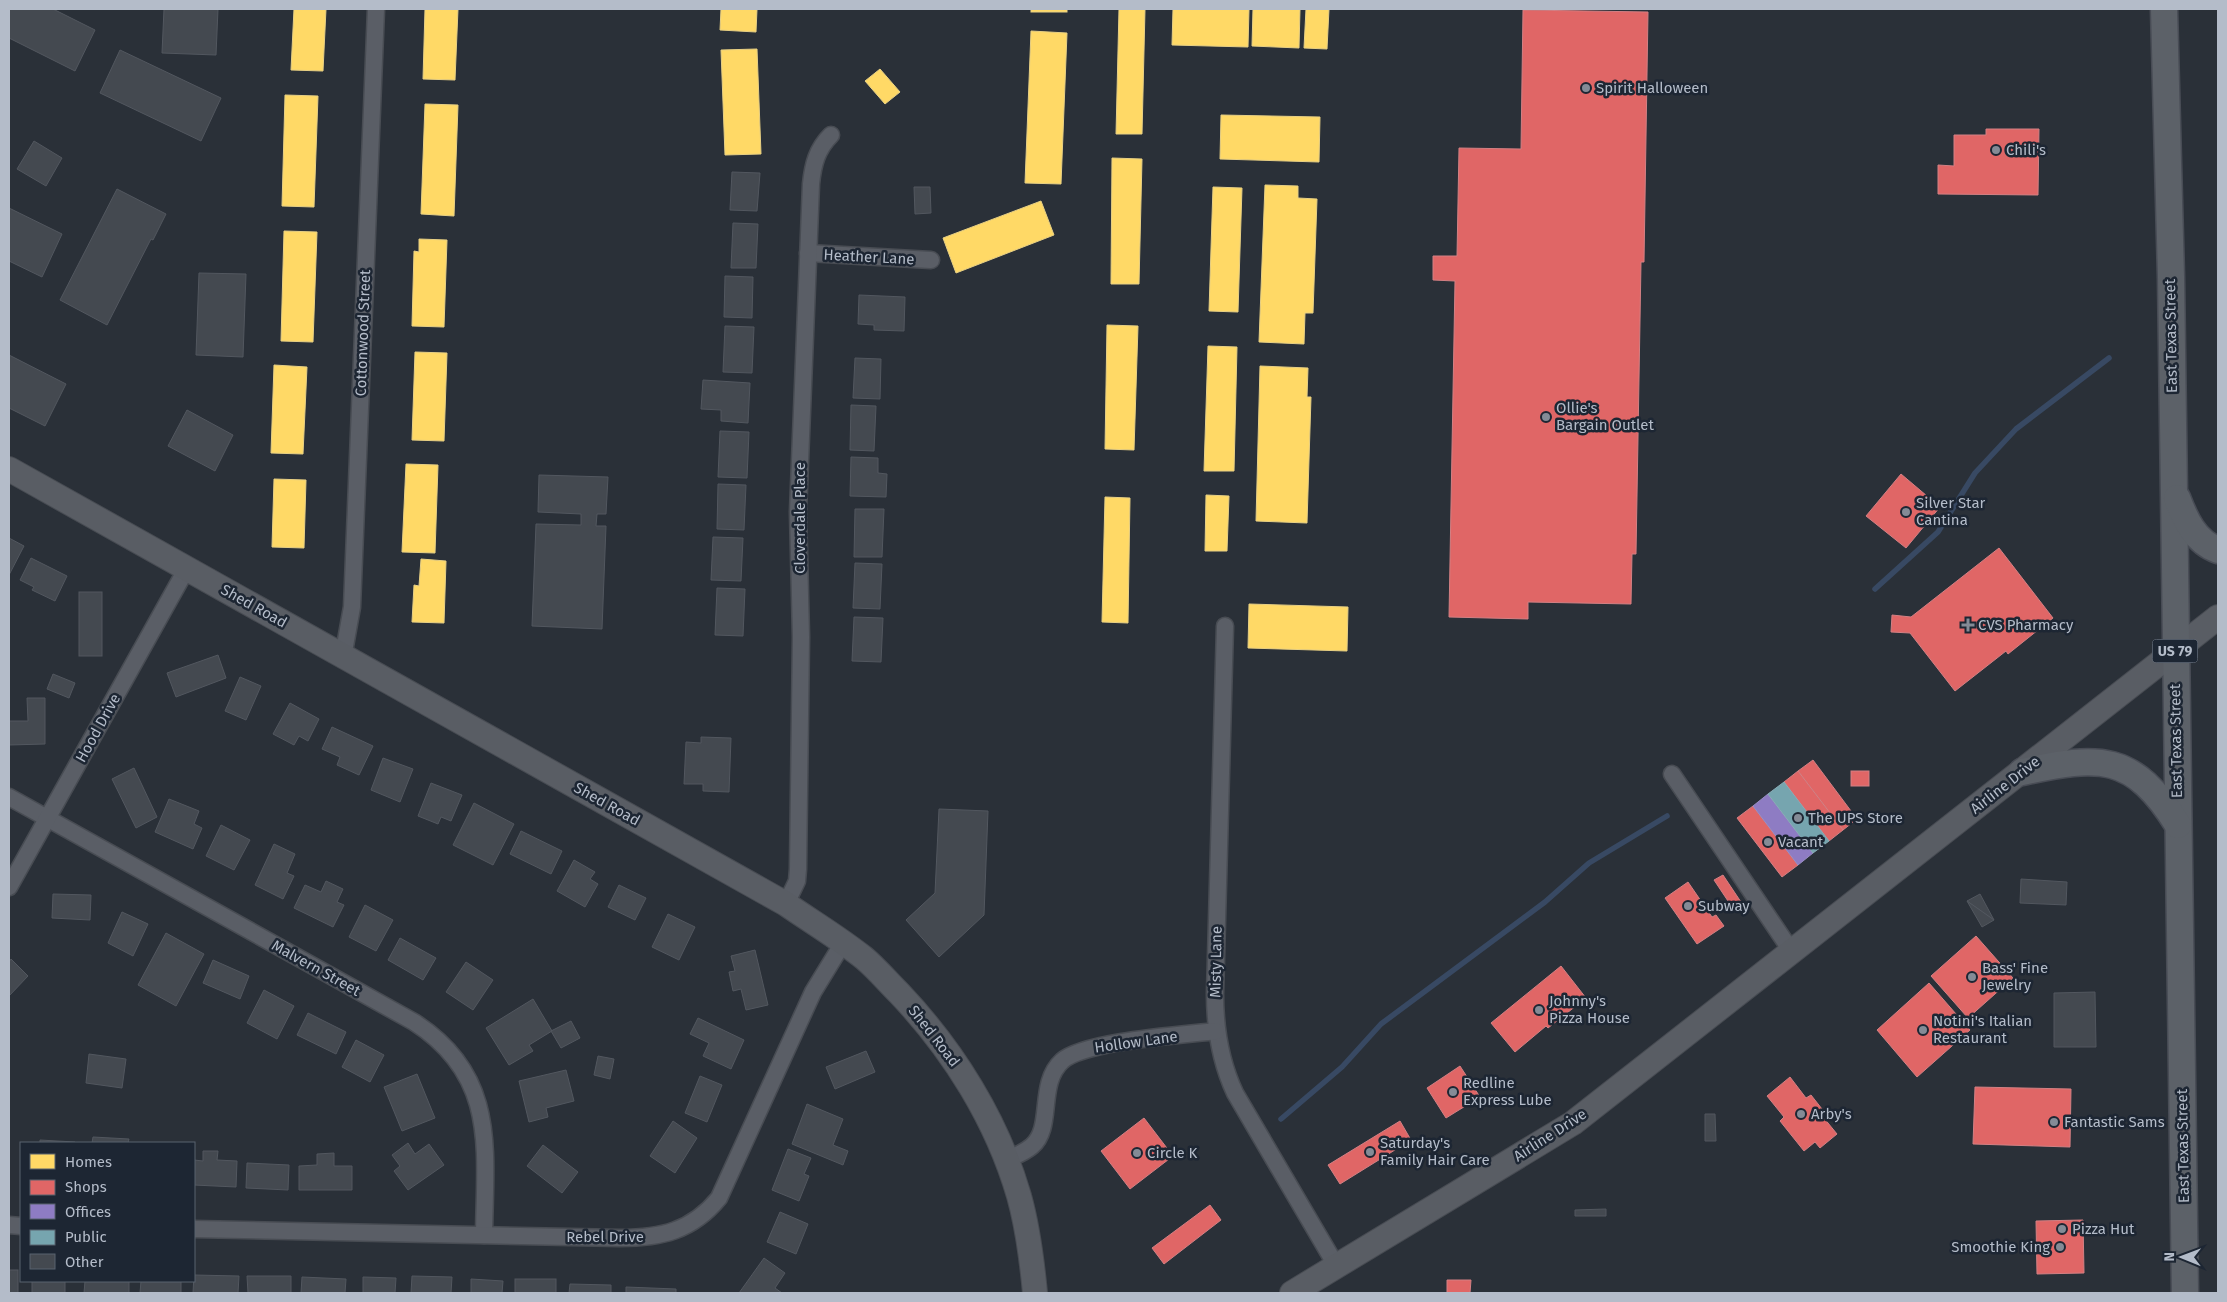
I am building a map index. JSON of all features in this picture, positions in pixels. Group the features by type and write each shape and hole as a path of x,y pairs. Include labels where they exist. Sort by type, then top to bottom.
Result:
{"main road":[{"name":"East Texas Street","path":"2164,9 2174,491 2185,1293"},
{"path":"2174,491 2190,528 2204,543 2218,550"},
{"path":"2022,772 2051,765 2079,763 2117,766 2137,775 2153,790 2178,825"}],"street":[{"name":"Cottonwood Street","path":"343,657 352,607 376,9"},
{"name":"Cloverdale Place","path":"786,904 797,882 798,869 801,637 798,539 808,253 815,159 820,148 831,134"},
{"name":"Heather Lane","path":"808,253 931,260"},
{"name":"Shed Road","path":"9,469 786,904 865,959 922,1018 954,1060 980,1103 1005,1160 1021,1205 1031,1251 1035,1293"},
{"name":"Hood Drive","path":"9,887 187,568"},
{"name":"Airline Drive","path":"1292,1293 1573,1123 2175,652 2218,616"},
{"name":"Misty Lane","path":"1225,626 1215,994 1216,1031 1225,1071 1235,1092 1337,1267"},
{"path":"1672,774 1792,952"},
{"name":"Malvern Street","path":"9,797 414,1022 443,1044 464,1071 472,1086 483,1121 485,1144 484,1236"},
{"name":"Rebel Drive","path":"195,1229 645,1238 675,1231 710,1209 719,1198 813,992 843,943"},
{"name":"Hollow Lane","path":"1005,1160 1022,1153 1034,1144 1041,1131 1049,1080 1063,1060 1089,1048 1216,1031"}],"building: Homes":[{"path":"294,9 326,9 323,71 291,70"},
{"path":"425,9 458,9 455,80 423,79"},
{"path":"721,9 757,9 756,32 720,30"},
{"path":"1031,9 1067,9 1067,12 1031,12"},
{"path":"1119,9 1145,9 1142,134 1116,134"},
{"path":"1173,9 1249,9 1248,47 1172,45"},
{"path":"1253,9 1300,9 1299,48 1252,46"},
{"path":"1306,9 1329,9 1327,49 1304,48"},
{"path":"1031,31 1067,33 1061,184 1025,183"},
{"path":"757,49 761,154 725,155 721,50"},
{"path":"880,69 900,92 885,104 865,81"},
{"path":"285,95 318,96 314,207 282,206"},
{"path":"425,104 458,105 454,216 421,214"},
{"path":"1221,115 1320,117 1319,162 1220,159"},
{"path":"1112,158 1142,159 1139,284 1111,284"},
{"path":"1265,185 1298,186 1298,198 1317,199 1313,313 1305,313 1304,344 1259,342"},
{"path":"1213,187 1242,188 1238,312 1209,311"},
{"path":"1041,201 1054,235 956,273 943,238"},
{"path":"284,231 317,232 313,342 281,341"},
{"path":"419,239 447,240 444,327 412,326 414,251 419,252"},
{"path":"1107,325 1138,326 1134,450 1105,449"},
{"path":"1208,346 1237,347 1234,471 1204,471"},
{"path":"415,352 447,353 444,441 412,440"},
{"path":"274,365 307,367 303,454 271,453"},
{"path":"1260,366 1308,368 1307,397 1311,397 1307,523 1256,521"},
{"path":"406,464 438,465 435,553 402,552"},
{"path":"274,479 306,480 304,548 272,547"},
{"path":"1206,495 1229,496 1227,551 1205,551"},
{"path":"1105,497 1130,498 1128,623 1102,622"},
{"path":"421,559 446,561 444,623 412,622 414,585 419,586"},
{"path":"1249,604 1348,607 1347,651 1248,648"}],"building: Shops":[{"name":"Ollie's Bargain Outlet","path":"1523,10 1648,12 1644,262 1641,262 1636,554 1632,554 1631,604 1528,602 1528,619 1449,617 1455,281 1433,280 1433,256 1457,256 1459,148 1521,149"},
{"name":"Chili's","path":"1986,129 2039,129 2038,195 1938,194 1938,165 1954,166 1954,135 1986,135"},
{"path":"1901,474 1940,507 1906,548 1866,516"},
{"name":"CVS Pharmacy","path":"1999,548 2053,618 2008,654 2006,651 1955,691 1910,633 1891,632 1892,615 1911,617"},
{"name":"Vacant","path":"1813,760 1857,819 1843,830 1798,771"},
{"name":"Vacant","path":"1798,771 1843,830 1829,841 1784,782"},
{"path":"1851,771 1869,771 1869,786 1851,786"},
{"name":"Vacant","path":"1753,806 1798,865 1782,877 1737,818"},
{"path":"1723,875 1741,902 1732,907 1714,880"},
{"name":"Subway","path":"1688,882 1712,917 1716,915 1724,926 1697,944 1665,898"},
{"name":"Bass' Fine Jewelry","path":"1976,936 2013,978 1968,1018 1931,976"},
{"name":"Johnny's Pizza House","path":"1561,966 1586,998 1548,1028 1546,1026 1515,1052 1491,1023"},
{"name":"Notini's Italian Restaurant","path":"1929,983 1970,1030 1917,1077 1877,1030"},
{"name":"Redline Express Lube","path":"1460,1066 1480,1097 1446,1118 1427,1088"},
{"name":"Arby's","path":"1790,1077 1806,1098 1811,1095 1822,1109 1819,1112 1837,1134 1820,1148 1815,1142 1804,1151 1780,1121 1784,1117 1767,1096"},
{"path":"1975,1087 2071,1089 2070,1147 1973,1144"},
{"name":"Circle K","path":"1144,1118 1173,1156 1130,1189 1101,1151"},
{"name":"Saturday's Family Hair Care","path":"1400,1121 1411,1140 1340,1184 1328,1165"},
{"name":"Circle K","path":"1210,1205 1221,1220 1164,1264 1152,1248"},
{"name":"Smoothie King","path":"2083,1220 2084,1273 2037,1274 2036,1221"},
{"path":"1447,1280 1471,1280 1470,1293 1447,1293"}],"building: Offices":[{"path":"1768,794 1813,853 1798,865 1753,806"}],"building: Public":[{"name":"The UPS Store","path":"1784,782 1829,841 1813,853 1768,794"}],"building: Other":[{"path":"9,9 53,9 95,30 75,71 9,38"},
{"path":"164,9 218,9 216,55 162,53"},
{"path":"120,50 221,98 201,141 100,93"},
{"path":"34,141 62,158 46,186 17,169"},
{"path":"732,172 760,173 757,211 730,210"},
{"path":"914,187 930,187 931,213 915,214"},
{"path":"117,189 166,214 153,240 151,239 107,325 60,300"},
{"path":"9,208 62,234 42,277 9,261"},
{"path":"733,223 758,224 756,268 731,268"},
{"path":"199,273 246,274 243,357 196,355"},
{"path":"725,276 753,277 752,318 724,317"},
{"path":"859,295 905,297 904,331 874,330 874,325 858,324"},
{"path":"725,326 754,327 752,373 723,372"},
{"path":"9,355 66,384 45,426 9,408"},
{"path":"855,358 881,359 880,399 853,398"},
{"path":"703,380 750,383 748,423 721,421 721,410 701,409"},
{"path":"851,405 876,406 874,451 850,450"},
{"path":"187,410 233,435 215,471 168,446"},
{"path":"720,431 749,432 747,478 718,477"},
{"path":"851,457 878,458 878,473 887,474 886,497 850,496"},
{"path":"539,475 608,477 606,514 597,514 596,526 606,526 602,629 532,626 536,524 581,525 581,514 538,512"},
{"path":"718,484 746,485 744,530 717,529"},
{"path":"855,509 884,509 882,557 854,557"},
{"path":"713,537 743,538 741,581 711,580"},
{"path":"9,538 24,546 9,575"},
{"path":"31,558 67,576 55,601 32,590 34,587 20,580"},
{"path":"855,563 882,564 880,609 853,608"},
{"path":"717,588 745,589 743,636 715,635"},
{"path":"79,592 102,592 102,656 79,656"},
{"path":"854,617 883,618 881,662 852,661"},
{"path":"218,655 226,678 176,697 167,673"},
{"path":"53,674 75,683 69,698 47,689"},
{"path":"240,677 261,686 246,720 225,711"},
{"path":"27,698 45,698 45,744 9,745 9,721 28,721"},
{"path":"290,703 319,719 308,741 299,736 294,745 273,734"},
{"path":"332,727 373,746 359,775 337,765 340,757 322,749"},
{"path":"701,737 731,738 729,792 703,791 703,784 684,784 686,742 701,743"},
{"path":"383,758 413,769 400,802 371,790"},
{"path":"134,768 157,817 136,828 112,779"},
{"path":"431,783 462,795 451,821 441,817 438,824 418,816"},
{"path":"169,799 199,811 194,824 202,828 193,849 155,832"},
{"path":"474,803 514,824 493,865 453,845"},
{"path":"939,809 988,811 984,915 939,957 906,920 935,893"},
{"path":"221,825 250,840 234,870 206,856"},
{"path":"521,831 562,851 551,874 510,854"},
{"path":"274,844 295,854 287,873 294,876 283,899 255,885"},
{"path":"574,860 595,872 590,879 598,884 585,907 557,891"},
{"path":"2021,879 2067,882 2066,905 2020,903"},
{"path":"326,881 343,889 337,902 344,905 333,927 294,908 305,885 321,892"},
{"path":"619,885 646,898 635,920 608,907"},
{"path":"53,894 91,895 90,920 52,918"},
{"path":"1980,894 1994,920 1967,901"},
{"path":"1967,901 1994,920 1982,927"},
{"path":"365,905 393,920 376,951 349,937"},
{"path":"122,912 148,924 133,956 108,943"},
{"path":"668,914 695,927 679,960 652,947"},
{"path":"166,933 204,954 176,1006 138,985"},
{"path":"400,938 436,958 423,980 388,960"},
{"path":"755,950 768,1005 746,1010 741,989 733,991 729,972 735,971 731,956"},
{"path":"11,959 28,976 9,996 9,962"},
{"path":"213,960 249,976 240,999 203,983"},
{"path":"466,962 493,980 473,1010 446,992"},
{"path":"264,990 294,1006 277,1039 247,1023"},
{"path":"2095,992 2096,1047 2054,1047 2054,993"},
{"path":"533,999 552,1031 529,1045 533,1051 509,1065 486,1028"},
{"path":"308,1013 346,1032 336,1054 297,1035"},
{"path":"698,1018 744,1040 731,1069 703,1056 709,1043 690,1034"},
{"path":"571,1021 580,1038 561,1048 551,1031"},
{"path":"356,1040 384,1055 370,1082 342,1067"},
{"path":"866,1051 875,1072 835,1089 826,1067"},
{"path":"89,1054 126,1059 122,1088 86,1083"},
{"path":"598,1056 614,1059 610,1079 594,1075"},
{"path":"566,1070 574,1101 546,1108 548,1117 529,1122 519,1081"},
{"path":"417,1074 435,1118 402,1131 384,1087"},
{"path":"700,1076 722,1085 707,1122 685,1113"},
{"path":"807,1104 843,1119 833,1145 848,1151 843,1165 792,1144"},
{"path":"1705,1114 1715,1114 1716,1141 1705,1141"},
{"path":"673,1121 697,1138 675,1173 650,1156"},
{"path":"93,1137 129,1139 128,1142 92,1142"},
{"path":"40,1140 75,1142 40,1142"},
{"path":"408,1143 415,1154 429,1144 444,1165 408,1190 394,1171 400,1166 392,1155"},
{"path":"543,1145 578,1172 562,1193 527,1166"},
{"path":"788,1149 811,1158 804,1174 809,1176 799,1201 772,1190"},
{"path":"203,1151 218,1151 217,1160 237,1161 236,1187 195,1185 195,1160 203,1161"},
{"path":"334,1153 334,1166 352,1166 352,1190 299,1190 299,1166 317,1165 317,1154"},
{"path":"247,1163 289,1165 288,1190 246,1188"},
{"path":"1606,1209 1606,1216 1575,1216 1575,1210"},
{"path":"780,1212 808,1224 796,1254 767,1242"},
{"path":"764,1258 785,1273 775,1288 782,1293 739,1293"},
{"path":"9,1270 18,1270 18,1293 9,1293"},
{"path":"195,1275 239,1276 238,1293 193,1293"},
{"path":"247,1276 291,1276 291,1293 248,1293"},
{"path":"412,1276 452,1277 451,1293 411,1293"},
{"path":"302,1277 346,1279 345,1293 301,1293"},
{"path":"363,1277 396,1278 395,1293 363,1293"},
{"path":"471,1279 503,1281 502,1293 471,1293"},
{"path":"515,1279 556,1279 556,1293 515,1293"},
{"path":"32,1282 65,1282 65,1293 32,1293"},
{"path":"85,1282 129,1282 129,1293 84,1293"},
{"path":"141,1282 181,1282 181,1293 140,1293"},
{"path":"570,1284 611,1285 611,1293 569,1293"},
{"path":"626,1287 676,1289 676,1293 626,1293"}],"waterway":[{"path":"1875,589 1938,532 1975,473 2016,429 2109,358"},
{"path":"1281,1119 1342,1067 1381,1024 1545,902 1589,863 1667,816"}],"place":[{"name":"Spirit Halloween","path":"1586,88"},
{"name":"Chili's","path":"1996,150"},
{"name":"Ollie's Bargain Outlet","path":"1546,417"},
{"name":"Silver Star Cantina","path":"1906,512"},
{"name":"CVS Pharmacy","path":"1968,625"},
{"name":"The UPS Store","path":"1798,818"},
{"name":"Vacant","path":"1768,842"},
{"name":"Subway","path":"1688,906"},
{"name":"Bass' Fine Jewelry","path":"1972,977"},
{"name":"Johnny's Pizza House","path":"1539,1010"},
{"name":"Notini's Italian Restaurant","path":"1923,1030"},
{"name":"Redline Express Lube","path":"1453,1092"},
{"name":"Arby's","path":"1801,1114"},
{"name":"Fantastic Sams","path":"2054,1122"},
{"name":"Saturday's Family Hair Care","path":"1370,1152"},
{"name":"Circle K","path":"1137,1153"},
{"name":"Pizza Hut","path":"2062,1229"},
{"name":"Smoothie King","path":"2060,1247"}]}
